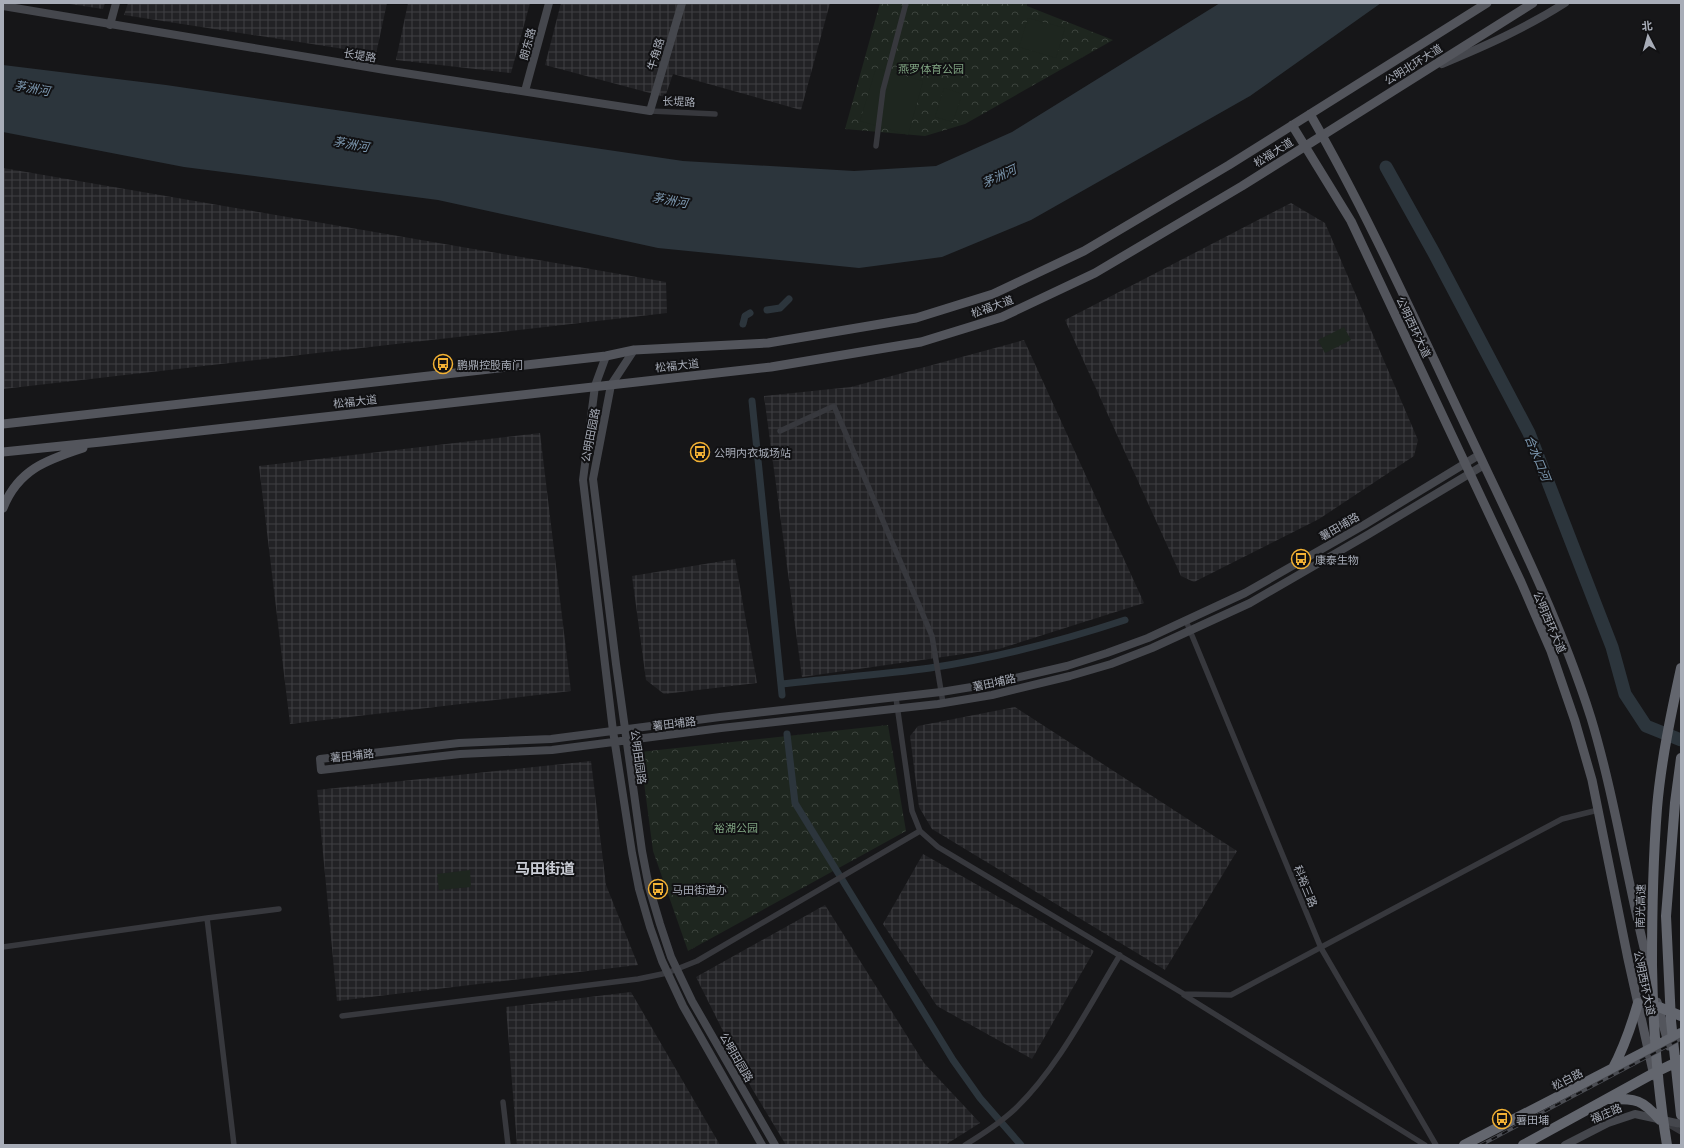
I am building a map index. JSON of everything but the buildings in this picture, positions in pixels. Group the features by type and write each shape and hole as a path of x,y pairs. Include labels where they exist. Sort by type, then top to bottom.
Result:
{"highway":[{"name":"南光高速","path":"1667,1145 1653,1022 1652,901 1657,807 1671,712 1681,668"},
{"path":"1681,758 1675,803 1666,916 1671,1021 1681,1114"},
{"path":"1612,1070 1624,1048 1638,1003"},
{"path":"1659,1007 1681,1016"},
{"name":"松白路","path":"1464,1145 1612,1070 1681,1033"},
{"path":"1523,1145 1654,1073 1678,1062"},
{"path":"1605,1100 1630,1099 1642,1102 1650,1108 1660,1120"}],"main road":[{"name":"公明北环大道","path":"1292,125 1487,3"},
{"name":"公明北环大道","path":"1306,145 1533,3"},
{"name":"公明西环大道","path":"1310,114 1366,219 1484,465 1538,581 1564,642 1590,716 1608,780 1645,954 1667,1040 1678,1062 1681,1098"},
{"name":"公明西环大道","path":"1292,125 1306,145 1351,221 1470,473 1551,651 1592,780 1654,1073 1664,1145"},
{"name":"松福大道","path":"3,424 606,356 634,350 768,343 916,318 993,294 1084,251 1229,165 1292,125"},
{"name":"松福大道","path":"3,452 771,367 921,342 1002,317 1095,273 1306,145"},
{"path":"3,508 12,489 22,477 37,466 51,458 101,442"}],"street":[{"path":"110,25 116,3"},
{"name":"朗东路","path":"525,91 549,3"},
{"name":"牛角路","path":"650,111 682,3"},
{"path":"876,146 883,90 906,3"},
{"path":"1427,70 1489,45 1524,28 1565,3"},
{"name":"长堤路","path":"3,6 377,69 650,111 715,114"},
{"name":"公明田园路","path":"634,350 611,384 593,479 624,729 642,851 649,887 660,924 677,969 692,1001 775,1145"},
{"name":"公明田园路","path":"606,356 595,386 583,480 613,731 639,890 650,927 667,973 683,1006 762,1145"},
{"path":"780,431 834,406 932,636 943,703"},
{"name":"薯田埔路","path":"1479,455 1245,593 1148,638 1067,666 990,684 896,698 624,729 551,739 459,743 320,759 321,770 460,754 552,750 615,741 943,703 992,695 1070,676 1111,664 1152,648 1250,603 1484,465"},
{"name":"科裕三路","path":"1186,620 1321,947 1436,1145"},
{"path":"896,698 912,811 920,831 938,847 1184,994 1424,1145"},
{"path":"1184,994 1231,995 1562,819 1598,810"},
{"path":"342,1016 638,979 667,973 697,961 920,831"},
{"path":"3,947 279,909"},
{"path":"207,918 234,1145"},
{"path":"965,1145 991,1128 1015,1109 1034,1087 1057,1057 1120,955"},
{"path":"503,1102 508,1145"},
{"name":"福庄路","path":"1565,1145 1608,1123 1635,1114 1681,1124"},
{"path":"1660,1120 1681,1132"}],"shaded area":[{"path":"63,3 105,3 103,9"},
{"path":"128,3 387,3 376,54 124,15"},
{"path":"408,3 530,3 511,73 396,60"},
{"path":"561,3 830,3 801,110 673,74 665,97 545,65"},
{"path":"3,168 666,282 667,313 3,389"},
{"path":"1291,203 1325,223 1418,440 1414,456 1319,519 1194,582 1181,576 1065,320"},
{"path":"1024,340 1144,603 999,649 802,677 764,396 851,387"},
{"path":"540,433 571,691 290,724 259,466"},
{"path":"735,559 757,683 664,694 646,680 632,576"},
{"path":"1015,707 1237,851 1165,970 932,829 919,807 910,736 918,726"},
{"path":"591,761 606,885 638,965 337,1001 317,790"},
{"path":"923,854 1094,951 1032,1059 937,1006 883,924"},
{"path":"825,905 924,1063 980,1123 945,1145 786,1145 751,1087 696,977"},
{"path":"631,992 720,1145 517,1145 506,1007"}],"green space":[{"name":"燕罗体育公园","path":"880,3 1027,3 1027,6 1113,40 965,124 925,136 845,129"},
{"path":"1028,18 1065,28 1056,58 1019,47"},
{"path":"876,68 923,81 908,135 860,121"},
{"path":"944,88 962,94 953,122 935,117"},
{"path":"1344,327 1351,340 1325,353 1318,340"},
{"name":"裕湖公园","path":"888,725 906,831 688,951 653,851 640,752"},
{"path":"470,870 471,887 439,890 437,874"}],"water":[{"name":"茅洲河","path":"1220,3 1381,3 1250,96 1031,220 942,257 859,268 658,248 438,200 184,167 3,132 3,65 166,85 683,161 854,171 936,166 1012,132"}],"waterway":[{"name":"合水口河","path":"1386,167 1434,253 1529,433 1612,647 1625,694 1646,726 1681,740"},
{"path":"767,310 780,308 789,299"},
{"path":"743,324 745,316 750,313"},
{"path":"752,401 782,695"},
{"path":"781,684 893,673 955,664 1028,648 1125,620"},
{"path":"787,734 795,803 953,1060 980,1098 1021,1145"}],"railway":[{"path":"1481,1145 1681,1039"}],"place":[{"name":"鹏鼎控股南门","path":"443,364"},
{"name":"公明内衣城场站","path":"700,452"},
{"name":"康泰生物","path":"1301,559"},
{"name":"马田街道办","path":"658,889"},
{"name":"薯田埔","path":"1502,1119"}],"district":[{"name":"马田街道","path":"545,868"}]}
